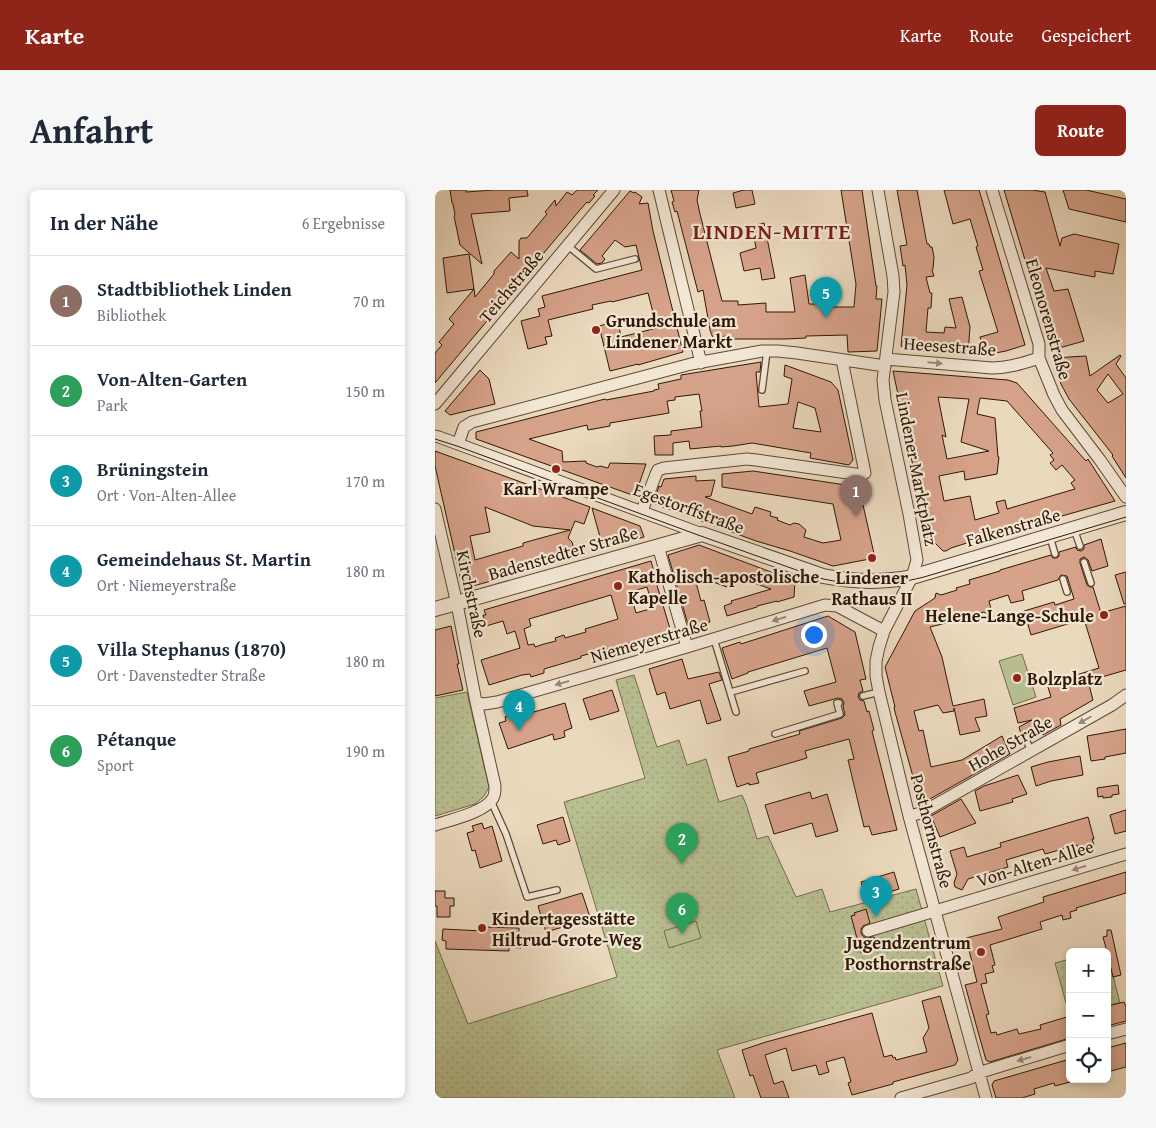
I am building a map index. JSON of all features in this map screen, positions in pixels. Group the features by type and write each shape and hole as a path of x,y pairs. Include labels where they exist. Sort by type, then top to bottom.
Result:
{"street":[{"name":"Teichstraße","path":"435,404 614,190"},
{"path":"659,190 701,362"},
{"name":"Lindener Marktplatz","path":"878,190 894,292 883,380 885,400 917,560 911,577"},
{"name":"Eleonorenstraße","path":"992,190 1039,344 1039,358 1054,395 1061,410 1126,497"},
{"path":"458,444 464,427 472,422 701,362 735,355 767,351 797,352 843,360 886,362"},
{"name":"Heesestraße","path":"886,362 992,368 1014,366 1039,358"},
{"path":"642,511 658,470 664,468 747,459 858,475 865,473 843,360"},
{"name":"Egestorffstraße","path":"435,436 702,534 823,576 842,580 878,582 911,577"},
{"name":"Kirchstraße","path":"435,509 495,786 494,797 491,801"},
{"name":"Falkenstraße","path":"911,577 1126,513"},
{"name":"Badenstedter Straße","path":"435,609 702,534"},
{"path":"658,546 687,647"},
{"name":"Posthornstraße","path":"911,577 884,631 876,661 876,676 909,816 986,1098"},
{"name":"Niemeyerstraße","path":"476,702 483,704 497,702 825,605 837,606 884,631"},
{"name":"Hohe Straße","path":"909,816 921,813 1112,705 1126,695"},
{"path":"435,826 475,812 488,805 491,801"},
{"name":"Von-Alten-Allee","path":"868,931 1126,854"},
{"path":"1111,1033 1126,1029"},
{"path":"901,1098 1066,1047"}],"lane":[{"path":"567,246 596,269 635,259"},
{"path":"763,390 767,351"},
{"path":"1074,528 1080,546"},
{"path":"1049,536 1055,554"},
{"path":"1084,562 1091,583"},
{"path":"1063,579 1067,592"},
{"path":"714,639 736,712"},
{"path":"731,692 805,671"},
{"path":"863,696 879,692"},
{"path":"775,734 840,714 837,703 839,703"},
{"path":"1025,737 1031,751"},
{"path":"491,801 506,834 527,897 557,890"}],"green space":[{"name":"Bolzplatz","path":"1022,654 1036,697 1013,705 999,661"},
{"path":"634,675 657,747 679,740 687,765 706,759 719,802 742,795 757,839 768,836 796,897 822,889 830,912 916,889 943,986 717,1050 735,1098 435,1098 435,941 468,1024 617,977 564,802 645,778 616,680"},
{"path":"467,692 489,787 484,796 475,804 435,816 435,698"},
{"path":"696,921 701,938 669,948 664,931"},
{"path":"1066,960 1066,1003 1055,963"},
{"path":"1111,968 1120,1003 1111,1005"}],"building":[{"path":"450,190 466,190 466,192 527,190 528,196 509,198 510,211 471,214 482,264 460,245"},
{"path":"577,190 598,190 593,195 595,196 579,211 435,383 435,353 442,345 439,342 454,324 449,319 474,289 475,297 511,252 519,259 519,241 521,238 527,238 547,214 545,212 555,200 556,206 567,192 572,195"},
{"path":"671,190 699,190 697,200 722,301 738,301 738,305 766,303 766,312 795,312 790,278 805,275 809,304 832,304 832,307 854,307 856,284 841,190 862,190 877,286 876,299 882,299 877,351 848,352 847,335 806,336 806,338 785,339 728,339 727,335 714,341 710,330 703,290 698,292 677,211 675,212 672,202 674,201"},
{"path":"752,190 755,204 736,208 733,193"},
{"path":"897,190 917,190 927,244 932,247 934,257 932,270 934,276 926,277 930,293 932,293 931,308 928,308 926,332 944,333 945,327 956,328 949,299 962,297 970,327 968,354 905,350 901,346 907,285 905,265 903,266 900,246 907,245"},
{"path":"944,190 979,190 1025,345 985,355 980,337 998,332 979,271 983,270 976,247 978,246 970,219 953,224"},
{"path":"1004,190 1045,192 1060,246 1062,238 1074,234 1119,244 1113,274 1095,271 1095,277 1046,268 1054,291 1068,289 1084,341 1052,350"},
{"path":"1063,190 1086,190 1126,199 1126,222 1069,209"},
{"path":"630,191 642,197 639,204 648,203 653,231 683,352 610,371 599,326 618,321 621,337 657,328 648,293 592,305 593,309 548,320 552,336 545,337 547,344 528,349 521,321 540,316 538,309 545,307 542,296 642,270 636,245 625,247 615,240 602,256 605,259 602,263 597,264 580,250"},
{"path":"764,223 775,278 762,280 760,268 744,271 740,253 756,248 752,226"},
{"path":"469,254 474,289 447,293 443,258"},
{"path":"1086,356 1090,376 1121,356 1116,364 1126,378 1126,478 1113,455 1069,399 1061,384 1053,358","holes":["1108,374 1123,394 1108,403 1097,390"]},
{"path":"761,362 760,372 756,372 759,407 788,404 792,379 784,376 785,365 831,382 838,390 853,460 849,465 810,458 811,453 752,443 690,449 689,441 673,443 673,455 655,455 654,436 671,435 671,431 702,427 699,394 675,397 675,400 667,401 669,413 610,423 610,426 588,430 587,425 529,439 562,451 563,462 586,461 586,463 597,467 608,468 610,463 646,464 635,496 476,439 476,432 605,399 654,391 659,389 658,384 681,379 681,375","holes":["798,402 815,408 821,432 793,428"]},
{"path":"480,370 489,379 495,404 450,415 445,411"},
{"path":"893,371 1008,380 1017,383 1086,461 1088,459 1115,501 943,551 935,543 927,543 928,534 925,515 915,466 913,466 905,428 903,428 901,419 903,418","holes":["938,397 969,399 961,442 989,451 947,459 942,435 946,437","980,398 1007,401 1053,453 1050,455 1054,460 1050,463 1056,470 1062,465 1075,480 1071,483 1075,489 1007,509 1005,500 996,502 999,513 975,520 970,496 944,501 939,476 964,471 965,480 997,474 999,457 995,418 977,414"]},
{"path":"435,451 590,507 584,524 575,521 568,538 572,542 576,556 466,588 462,585 435,466","holes":["485,507 533,526 570,530 523,543 523,546 475,560 470,536 490,532"]},
{"path":"753,471 859,487 875,558 833,566 756,541 655,504 659,486 661,487 664,479 696,476 696,481 715,480 711,496 705,497 752,514 755,507 771,512 770,516 778,518 777,520 790,525 794,523 799,524 806,530 804,537 823,543 841,540 833,504 722,487 722,474"},
{"path":"592,508 640,526 644,537 603,548"},
{"path":"1101,539 1108,566 1092,571 1088,560 1084,557 1080,559 1080,563 1087,585 1093,587 1101,613 1126,606 1126,670 1088,681 1093,700 1060,719 1061,725 1043,735 1042,731 1030,736 1026,732 1021,734 1019,727 1032,720 1018,723 1014,708 1051,697 1047,684 1099,668 1084,619 1031,635 1024,611 1054,602 1055,605 1074,599 1067,576 1061,575 1058,580 1022,591 1024,600 1011,603 1008,595 989,601 993,617 984,612 930,627 942,657 953,706 984,699 987,716 975,718 980,731 960,735 954,708 954,711 943,713 938,705 914,711 919,731 923,730 931,767 962,760 1002,736 1010,754 919,805 885,667 915,611 935,598 936,593 941,595 957,590 956,588 970,584 969,580 1051,555 1053,558 1057,558 1059,552 1076,547 1077,550 1081,551 1084,549 1084,545"},
{"path":"699,545 795,581 794,597 727,616 724,606 732,603 731,601 771,589 734,576 734,578 731,577 727,587 694,575 701,601 704,600 710,622 689,628 668,555"},
{"path":"651,561 671,632 581,656 581,658 544,669 544,673 531,677 530,674 522,675 489,685 481,660 520,648 515,631 507,634 503,621 486,626 483,615 486,615 484,610","holes":["647,587 653,608 636,613 630,592","611,595 618,619 585,629 586,632 565,638 564,635 555,638 556,641 535,647 534,644 528,645 524,629 531,626 529,619"]},
{"path":"1126,572 1126,604 1124,604 1115,575"},
{"path":"828,616 855,632 866,679 860,680 863,691 859,693 858,697 864,701 867,712 869,711 874,730 872,731 897,830 872,835 869,826 864,827 848,760 854,759 849,739 805,751 807,758 756,773 759,783 749,785 749,783 737,787 728,757 800,734 799,731 842,718 845,715 844,703 842,699 838,698 809,706 804,691 836,682 827,648 748,672 732,679 722,648 740,642 741,644"},
{"path":"451,626 463,690 435,696 435,630"},
{"path":"682,659 688,679 719,672 722,680 709,684 721,720 707,724 700,700 670,709 665,692 657,695 649,669"},
{"path":"612,690 619,711 590,720 583,699"},
{"path":"565,703 572,728 564,731 565,737 554,740 553,734 508,749 499,723 506,721 505,717 519,713 520,716"},
{"path":"1126,729 1126,753 1091,761 1087,736"},
{"path":"1080,756 1083,775 1036,786 1031,767"},
{"path":"1018,775 1027,794 1012,799 1013,802 980,811 975,791 984,786"},
{"path":"1118,785 1119,794 1112,795 1112,797 1098,797 1097,788"},
{"path":"810,792 812,799 827,794 838,831 816,837 812,823 774,834 765,805"},
{"path":"961,799 976,823 940,837 931,816"},
{"path":"1126,810 1126,831 1115,834 1110,815"},
{"path":"563,817 570,841 558,845 556,840 543,844 537,825"},
{"path":"1088,817 1094,845 1079,849 1077,845 1045,854 1043,849 1006,860 1008,867 968,879 962,890 955,887 954,883 957,874 950,851 964,847 967,857 1001,847 1000,843"},
{"path":"482,823 484,829 492,826 502,861 480,868 475,850 472,851 467,833 474,831 472,826"},
{"path":"894,872 899,889 866,899 861,882"},
{"path":"1126,872 1126,893 1076,908 1077,910 1070,912 1071,918 1063,920 1062,915 1040,922 1042,929 990,945 995,965 992,966 994,972 985,974 987,983 981,984 989,1014 986,1015 991,1033 996,1032 997,1035 1017,1029 1019,1034 1041,1029 1040,1025 1066,1017 1066,1039 990,1062 986,1060 965,985 977,982 966,938 1002,929 998,917 1044,902 1043,897"},
{"path":"435,891 445,891 445,898 454,898 454,906 450,906 450,917 437,917"},
{"path":"582,893 591,920 546,932 538,906"},
{"path":"866,909 870,923 863,926 861,933 866,938 874,937 878,948 861,953 851,916"},
{"path":"483,927 519,928 519,935 522,935 521,948 509,947 509,951 446,949 446,941 442,940 443,929 482,931"},
{"path":"1107,930 1111,930 1121,975 1113,977 1111,948 1106,948 1103,937 1107,936"},
{"path":"940,996 958,1060 955,1065 852,1095 848,1083 851,1082 844,1057 826,1062 829,1072 819,1075 816,1065 792,1071 786,1048 765,1055 774,1084 783,1081 789,1098 761,1098 753,1075 750,1076 742,1050 872,1013 884,1057 892,1055 896,1060 927,1052 923,1038 929,1028 922,1001"},
{"path":"1124,1002 1126,1021 1111,1025 1111,1005"},
{"path":"1126,1043 1126,1067 1111,1071 1111,1047"},
{"path":"1066,1060 1066,1083 1055,1086 1054,1083 1034,1089 1035,1094 1022,1098 996,1098 992,1085 994,1081"}],"tram line":[{"path":"435,439 819,578 847,583 884,584 924,577 1126,517"}],"place":[{"name":"Villa Stephanus (1870)","path":"826,318"},
{"name":"Grundschule am Lindener Markt","path":"596,330"},
{"name":"Karl Wrampe","path":"556,469"},
{"name":"Stadtbibliothek Linden","path":"856,516"},
{"name":"Lindener Rathaus II","path":"872,558"},
{"name":"Katholisch-apostolische Kapelle","path":"618,586"},
{"name":"Helene-Lange-Schule","path":"1104,615"},
{"name":"Bolzplatz","path":"1017,678"},
{"name":"Gemeindehaus St. Martin","path":"519,731"},
{"name":"Von-Alten-Garten","path":"682,864"},
{"name":"Brüningstein","path":"876,917"},
{"name":"Kindertagesstätte Hiltrud-Grote-Weg","path":"482,928"},
{"name":"Pétanque","path":"682,934"},
{"name":"Jugendzentrum Posthornstraße","path":"981,952"}],"district":[{"name":"LINDEN-MITTE","path":"772,231"}]}
